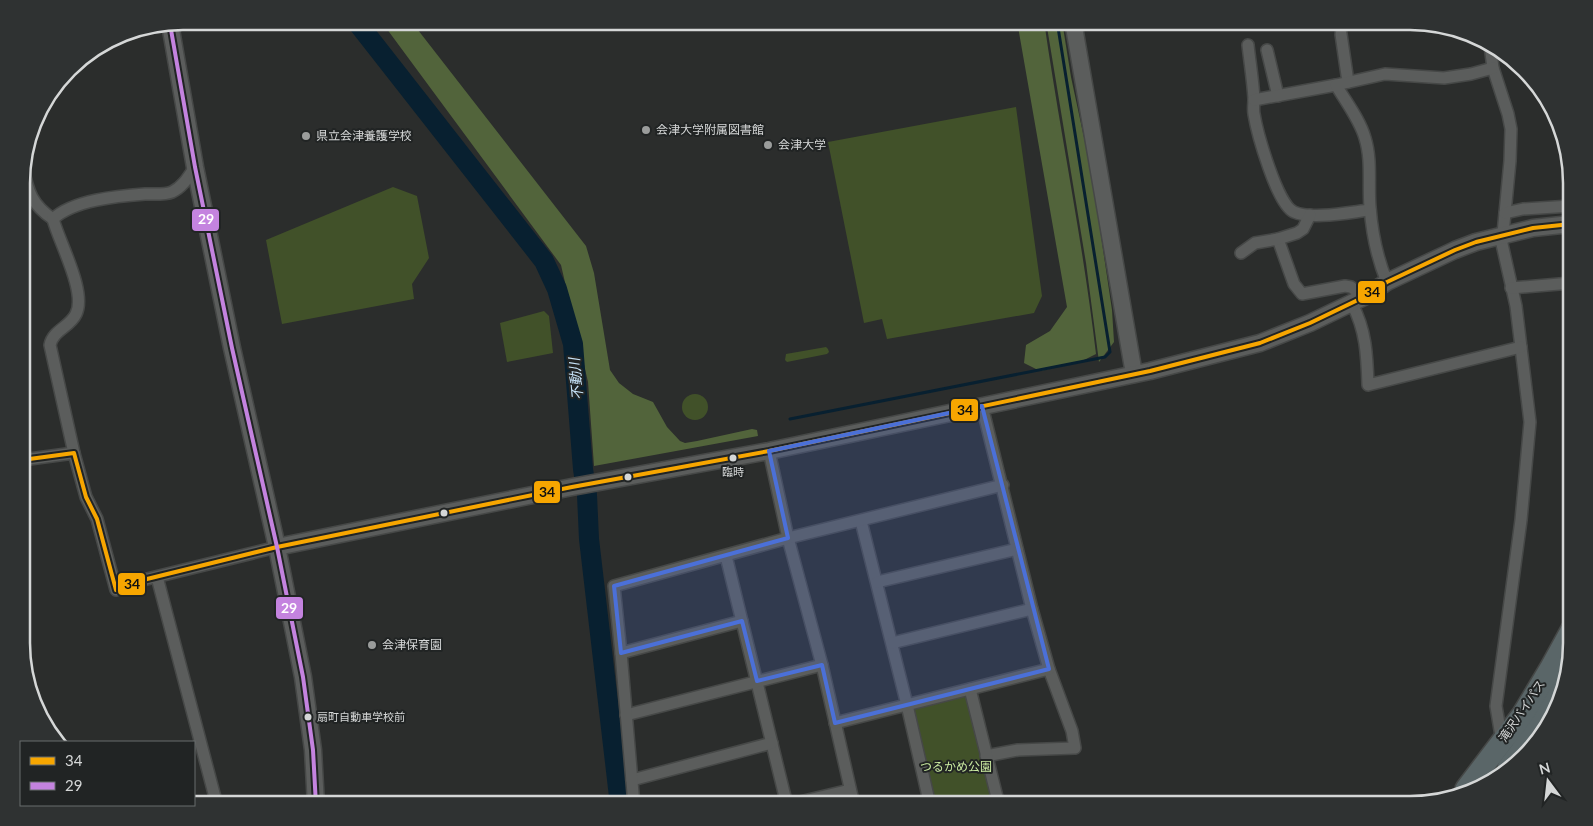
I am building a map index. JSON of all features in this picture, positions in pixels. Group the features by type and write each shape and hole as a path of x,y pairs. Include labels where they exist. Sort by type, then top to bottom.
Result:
{"highway":[{"name":"滝沢バイパス","path":"1470,783 1527,707 1563,646"},
{"name":"滝沢バイパス","path":"1531,737 1550,705"}],"street":[{"path":"1075,30 1134,374"},
{"path":"171,31 232,348 277,548 303,677 313,750 316,796"},
{"path":"1341,34 1342,83 1366,140 1370,210 1378,260 1387,282"},
{"path":"1248,45 1254,100 1253,111 1258,134 1280,198 1287,208 1294,212 1310,215 1370,210"},
{"path":"1267,50 1278,96"},
{"path":"1491,54 1493,68 1511,129 1502,244 1516,306 1530,422 1521,520 1496,706 1502,742"},
{"path":"1254,100 1385,74 1444,78 1493,68"},
{"path":"53,219 59,213 71,207 117,196 172,193 185,182 196,166"},
{"path":"30,197 43,212 53,219 70,262 75,281 79,309 74,318 55,334 50,346 74,453 86,497 97,519 116,590 157,577 277,548 596,482 769,451 1208,357 1260,343 1310,323 1358,300 1387,282 1455,250 1502,235 1533,228 1563,225"},
{"path":"1505,213 1523,209 1563,206"},
{"path":"1241,253 1254,243 1278,239 1297,233 1303,229 1310,215"},
{"path":"1278,239 1294,284 1302,294 1345,286 1351,287 1358,300 1366,348 1368,385 1521,347"},
{"path":"1511,288 1563,284"},
{"path":"982,406 1032,609 1049,669 1072,731 1075,748 1018,750 986,756"},
{"path":"769,451 788,538 822,665 852,796"},
{"path":"30,459 74,453"},
{"path":"633,796 614,586 788,538 1003,485"},
{"path":"861,521 928,796"},
{"path":"877,582 1017,549"},
{"path":"726,556 785,796"},
{"path":"157,577 215,796"},
{"path":"892,643 1032,609"},
{"path":"621,654 742,621"},
{"path":"626,715 822,665"},
{"path":"835,723 1049,669"},
{"path":"970,689 996,796"},
{"path":"632,780 772,743"},
{"path":"825,796 850,790"}],"highlighted area":[{"path":"982,406 1049,669 835,723 822,665 757,681 742,621 621,653 614,586 788,538 769,451"}],"green space":[{"path":"388,30 418,30 586,246 594,273 610,370 619,383 633,394 653,402 667,427 680,441 685,443 752,429 757,430 758,436 594,466 588,382 561,265"},
{"path":"1019,30 1045,30 1085,270 1096,354 1080,362 1040,371 1024,363 1026,345 1050,331 1067,307"},
{"path":"1047,30 1063,30 1071,77 1092,175 1112,310 1114,342 1099,362 1086,263"},
{"path":"1016,107 1042,296 1034,313 887,339 882,319 864,323 828,142"},
{"path":"393,187 417,196 429,258 412,284 414,299 282,324 266,240"},
{"path":"544,311 549,316 553,353 507,362 500,323"},
{"path":"826,347 829,352 827,354 787,362 785,360 786,354"},
{"path":"695,394 704,398 708,407 704,416 695,420 686,416 682,407 686,398"},
{"name":"つるかめ公園","path":"968,693 993,796 931,796 911,707"}],"waterway":[{"name":"不動川","path":"363,30 544,261 557,289 573,344 583,469 587,495 589,539 619,796"},
{"path":"790,419 1105,357 1110,352 1058,30"}],"transit line":[{"name":"29","path":"171,31 195,167 303,677 313,750 316,796"},
{"name":"34","path":"30,459 74,453 86,497 97,519 116,590 147,579 277,547 572,487 769,451 1150,371 1260,343 1310,323 1364,297 1387,282 1476,242 1533,228 1563,225"}],"place":[{"name":"会津大学附属図書館","path":"646,130"},
{"name":"県立会津養護学校","path":"306,136"},
{"name":"会津大学","path":"768,145"},
{"name":"臨時","path":"733,458"},
{"name":"会津保育園","path":"372,645"},
{"name":"扇町自動車学校前","path":"308,717"}]}
